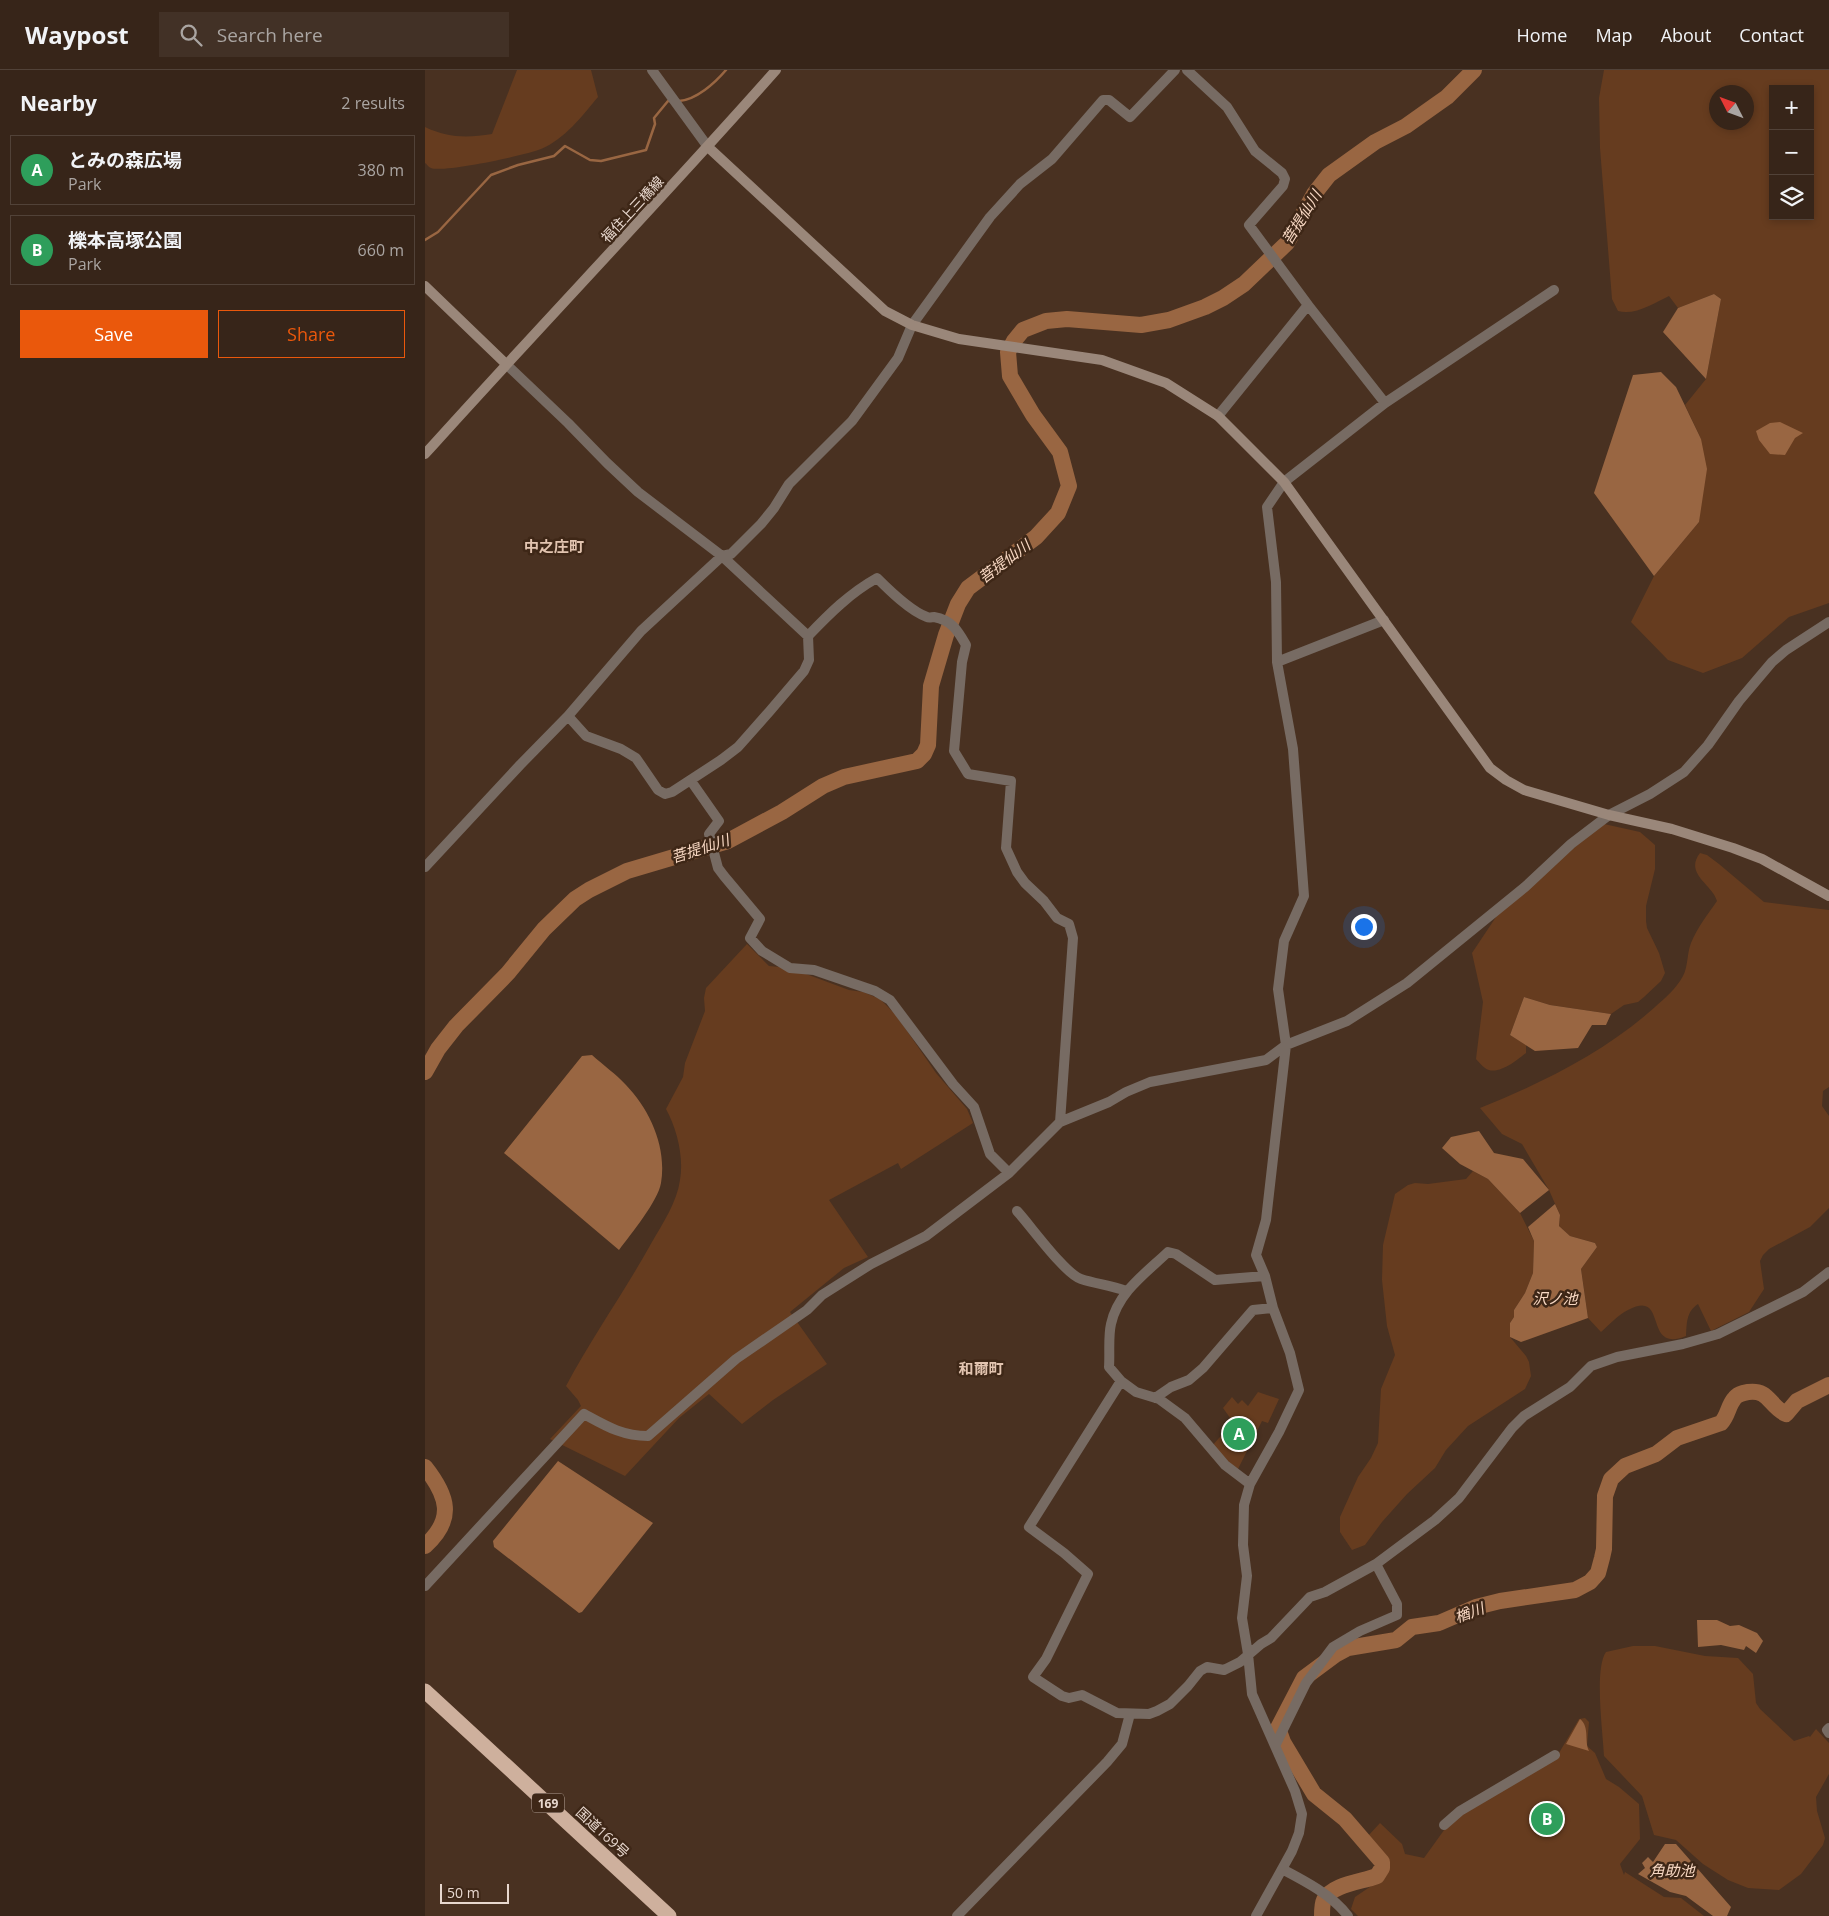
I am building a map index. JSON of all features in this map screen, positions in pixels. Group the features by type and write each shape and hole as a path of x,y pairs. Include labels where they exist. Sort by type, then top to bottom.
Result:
{"highway":[{"name":"国道169号","path":"425,1691 669,1916"}],"street":[{"path":"652,70 708,147 885,310 911,325 959,339 1102,360 1166,383 1218,416 1284,482 1490,768 1507,780 1524,790 1609,815 1672,829 1733,848 1762,859 1829,896"},
{"name":"福住上三橋線","path":"425,454 505,364 708,147 776,70"},
{"path":"425,867 568,716 641,631 722,556 731,554 775,508 789,484 852,422 898,358 911,325 990,217 1019,184 1052,159 1103,100 1109,100 1130,117 1175,70"},
{"path":"1187,70 1227,107 1255,151 1282,173 1285,180 1283,186 1249,225 1308,305 1385,403"},
{"path":"425,286 638,492 722,556 808,636 809,660 804,671 738,747 672,792 665,794 658,790 636,758 621,749 587,736 568,716"},
{"path":"1256,1916 1299,1833 1302,1814 1295,1791 1252,1694 1249,1654 1242,1618 1247,1576 1243,1545 1244,1505 1250,1484 1279,1432 1299,1390 1290,1353 1273,1308 1265,1276 1256,1255 1266,1220 1286,1046 1278,989 1284,941 1304,896 1293,749 1277,662 1276,582 1267,507 1284,482 1385,403 1554,290"},
{"path":"1218,416 1308,305"},
{"path":"808,636 832,610 862,586 877,578 891,593 927,617 935,617 955,626 966,645 962,662 954,751 968,774 1011,781 1006,848 1017,872 1025,883 1057,918 1069,924 1073,938 1060,1122"},
{"path":"1277,662 1383,620"},
{"path":"425,1586 584,1414 613,1430 633,1436 648,1436 736,1359 807,1310 822,1295 871,1264 926,1236 1009,1173 1060,1122 1109,1102 1126,1092 1150,1082 1265,1060 1286,1046 1347,1021 1407,982 1525,887 1571,844 1609,815 1650,794 1684,772 1708,745 1739,701 1772,662 1829,622"},
{"path":"691,780 719,822 709,834 718,868 760,919 750,938 762,951 790,968 814,970 875,991 890,1000 953,1084 974,1107 990,1154 1009,1173"},
{"path":"1017,1211 1067,1269 1079,1279 1111,1285 1126,1291"},
{"path":"1250,1484 1225,1464 1185,1418 1155,1398 1136,1392 1121,1381 1109,1367 1110,1335 1117,1307 1126,1291 1169,1252 1215,1280 1265,1276"},
{"path":"1121,1381 1029,1527 1065,1553 1088,1574 1046,1659 1033,1677 1062,1696 1069,1698 1082,1696 1117,1713 1149,1714 1157,1712 1170,1704 1200,1671 1207,1667 1224,1670 1240,1662 1271,1638 1310,1597 1376,1564 1435,1520 1459,1498 1512,1428 1524,1416 1570,1387 1591,1366 1617,1357 1683,1344 1718,1334 1803,1292 1829,1272"},
{"path":"1155,1398 1171,1387 1189,1380 1203,1368 1253,1310 1273,1308"},
{"path":"1275,1746 1306,1683 1333,1647 1360,1630 1397,1615 1397,1604 1376,1564"},
{"path":"957,1916 1107,1762 1122,1744 1130,1714"},
{"path":"1829,1728 1827,1730 1829,1733"},
{"path":"1444,1825 1461,1811 1555,1754"},
{"path":"1282,1869 1322,1892 1342,1908 1348,1916"}],"shaded area":[{"path":"517,70 591,70 598,97 565,133 550,145 541,149 467,166 439,169 428,166 425,163 425,127 433,131 458,136 492,134"},
{"path":"1604,70 1829,70 1829,603 1789,617 1742,658 1703,673 1668,660 1631,622 1654,576 1699,522 1701,439 1685,405 1706,379 1721,299 1714,294 1678,308 1669,296 1638,310 1631,312 1618,311 1612,299 1600,148 1599,98"},
{"path":"1604,824 1640,832 1655,845 1655,869 1646,906 1646,921 1665,973 1661,981 1638,1002 1624,1005 1611,1014 1550,1005 1524,997 1510,1035 1526,1045 1526,1053 1501,1069 1490,1070 1485,1068 1476,1059 1483,1002 1472,953 1498,914"},
{"path":"1700,853 1707,855 1719,864 1764,902 1829,910 1829,1087 1823,1091 1822,1106 1829,1116 1829,1208 1810,1227 1769,1249 1763,1255 1760,1261 1764,1289 1749,1312 1711,1331 1698,1304 1689,1314 1686,1336 1673,1339 1664,1336 1659,1330 1653,1313 1648,1307 1640,1306 1624,1312 1601,1332 1588,1318 1581,1269 1597,1247 1595,1243 1570,1236 1559,1226 1560,1215 1549,1190 1522,1144 1502,1134 1480,1108 1549,1077 1594,1052 1636,1023 1674,989 1685,972 1693,937 1717,901 1697,873 1695,867 1696,860"},
{"path":"747,944 769,966 790,968 849,990 863,992 880,999 896,1015 936,1073 967,1109 973,1123 901,1169 898,1163 829,1200 868,1257 844,1268 790,1312 827,1364 773,1400 742,1424 709,1394 679,1418 625,1476 550,1439 581,1406 566,1386 642,1260 673,1204 678,1188 681,1162 676,1134 666,1109 683,1077 685,1063 705,1011 704,998 706,988"},
{"path":"1473,1171 1488,1179 1520,1213 1534,1241 1533,1273 1525,1293 1514,1310 1514,1317 1510,1323 1510,1337 1526,1356 1531,1376 1525,1389 1468,1426 1446,1450 1435,1468 1407,1494 1365,1545 1352,1550 1340,1532 1340,1517 1358,1477 1371,1458 1378,1443 1381,1389 1395,1355 1387,1326 1382,1280 1383,1245 1395,1194 1408,1185 1415,1183 1428,1184 1466,1179"},
{"path":"1258,1392 1279,1399 1268,1423 1262,1421 1236,1473 1212,1446 1233,1422 1223,1408 1232,1397 1238,1404 1242,1400 1248,1406"},
{"path":"1633,1646 1655,1646 1705,1656 1738,1658 1753,1674 1756,1703 1760,1709 1794,1741 1810,1737 1816,1729 1829,1743 1829,1774 1816,1797 1817,1811 1825,1838 1823,1845 1801,1874 1779,1890 1748,1888 1728,1880 1703,1864 1676,1840 1654,1835 1642,1796 1604,1756 1600,1686 1602,1660 1606,1652"},
{"path":"1585,1718 1589,1722 1587,1746 1595,1753 1606,1779 1639,1804 1640,1839 1620,1864 1624,1875 1625,1872 1664,1897 1681,1898 1704,1916 1358,1916 1351,1909 1355,1897 1383,1878 1387,1856 1368,1836 1380,1823 1402,1844 1405,1854 1424,1858 1447,1826 1468,1808 1559,1753 1579,1719"}],"water":[{"path":"1714,294 1721,299 1706,379 1663,332 1678,308"},
{"path":"1661,372 1676,387 1701,439 1707,469 1699,522 1654,576 1594,493 1633,375"},
{"path":"1780,422 1803,433 1795,438 1785,455 1770,454 1759,440 1756,431 1770,423"},
{"path":"1524,997 1550,1005 1611,1014 1606,1025 1592,1025 1578,1048 1535,1051 1510,1035"},
{"path":"592,1055 635,1095 655,1130 661,1156 661,1183 655,1199 619,1250 504,1153 582,1056"},
{"path":"1479,1131 1494,1153 1523,1159 1549,1190 1520,1213 1488,1179 1460,1164 1442,1148 1451,1137"},
{"name":"沢ノ池","path":"1555,1204 1560,1215 1559,1226 1570,1236 1595,1243 1597,1247 1581,1269 1588,1318 1521,1342 1510,1337 1510,1323 1514,1317 1514,1310 1525,1293 1533,1273 1534,1241 1528,1227"},
{"path":"558,1461 653,1523 582,1612 579,1613 494,1547 493,1541"},
{"path":"1697,1620 1717,1620 1730,1626 1739,1625 1757,1633 1763,1641 1756,1653 1746,1646 1744,1650 1721,1645 1698,1647"},
{"path":"1580,1719 1585,1726 1589,1751 1566,1744"},
{"name":"角助池","path":"1665,1844 1676,1844 1731,1907 1727,1916 1713,1916 1686,1896 1670,1892 1638,1874 1645,1868 1642,1863 1648,1857 1653,1862"}],"waterway":[{"path":"679,101 692,98 711,85 726,70"},
{"name":"菩提仙川","path":"425,1072 438,1049 456,1026 508,973 544,929 575,899 589,890 627,871 728,841 782,812 823,786 844,777 917,761 924,754 928,745 931,686 946,635 958,604 968,588 1036,537 1058,513 1069,486 1060,452 1033,415 1010,376 1008,352 1023,330 1046,321 1067,319 1141,325 1169,320 1205,307 1223,298 1244,284 1287,243 1314,194 1329,175 1375,142 1406,126 1447,97 1474,70"},
{"path":"425,240 438,232 491,175 518,165 554,156 565,146 590,160 601,161 646,150 655,124 654,118 668,101 671,101"},
{"name":"楢川","path":"1322,1916 1323,1902 1328,1895 1340,1887 1377,1876 1382,1868 1382,1862 1345,1819 1314,1794 1283,1742 1278,1728 1304,1678 1335,1655 1348,1648 1396,1640 1412,1627 1439,1623 1476,1607 1500,1601 1575,1590 1590,1582 1598,1573 1604,1549 1605,1496 1611,1479 1625,1466 1656,1454 1677,1438 1721,1423 1735,1397 1740,1394 1748,1392 1760,1393 1786,1414 1797,1401 1829,1385"},
{"name":"菩提仙川","path":"425,1467 439,1488 445,1507 441,1526 435,1536 425,1546"}],"place":[{"name":"とみの森広場","path":"1239,1434"},
{"name":"櫟本高塚公園","path":"1547,1819"}],"district":[{"name":"中之庄町","path":"554,546"},
{"name":"和爾町","path":"981,1368"}]}
